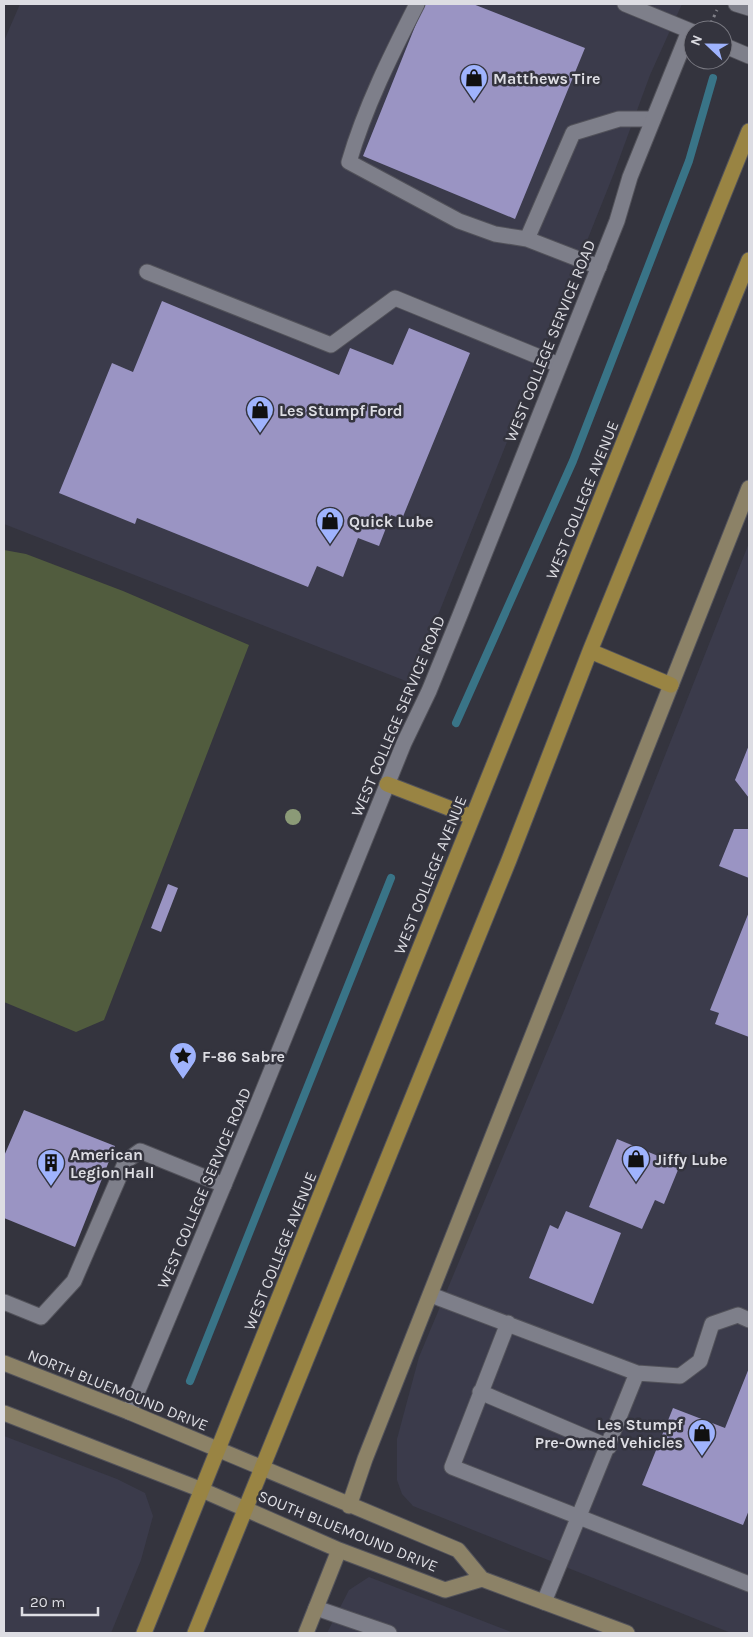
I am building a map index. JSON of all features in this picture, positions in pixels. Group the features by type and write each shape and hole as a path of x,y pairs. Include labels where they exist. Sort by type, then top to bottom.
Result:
{"main road":[{"name":"WEST COLLEGE AVENUE","path":"144,1633 220,1450 472,817 749,130"},
{"path":"195,1633 509,860 590,652 749,260"},
{"path":"349,1506 365,1459 749,488"},
{"path":"590,652 671,685"},
{"path":"387,784 472,817"},
{"name":"NORTH BLUEMOUND DRIVE","path":"4,1363 220,1450"},
{"path":"4,1413 202,1490"},
{"name":"SOUTH BLUEMOUND DRIVE","path":"202,1490 339,1550 445,1590 482,1579 458,1550 349,1506 220,1450"},
{"path":"306,1633 339,1550"},
{"path":"482,1579 627,1633"}],"street":[{"path":"416,4 391,56 356,140 349,162 459,220 495,234 527,239 599,267"},
{"path":"625,4 683,28"},
{"path":"736,4 749,8"},
{"path":"733,49 749,56"},
{"name":"WEST COLLEGE SERVICE ROAD","path":"129,1412 224,1185 387,784 429,691 618,220 630,177 683,50"},
{"path":"527,239 573,133 619,119 653,119"},
{"path":"147,272 331,345 395,298 559,365"},
{"path":"4,1302 41,1317 74,1281 126,1161 140,1151 224,1185"},
{"path":"431,1295 637,1373 680,1376 700,1361 712,1324 738,1315 749,1320"},
{"path":"508,1323 452,1467 749,1584"},
{"path":"544,1602 609,1447 637,1373"},
{"path":"480,1392 609,1447"},
{"path":"316,1608 389,1633"}],"path":[{"path":"713,20 720,4"}],"shaded area":[{"path":"20,4 682,4 650,75 614,173 411,683 4,524 4,41"},
{"path":"749,543 749,1633 731,1633 413,1506 402,1494 397,1480 397,1439 419,1357 564,1011"},
{"path":"4,1436 117,1479 145,1493 153,1516 141,1560 111,1633 4,1633"},
{"path":"369,1577 514,1633 327,1633 349,1590"}],"green space":[{"path":"4,550 26,554 123,591 249,645 104,1020 76,1032 4,1002"}],"building":[{"name":"Matthews Tire","path":"424,4 473,4 585,48 515,219 363,156"},
{"name":"Les Stumpf Ford","path":"162,301 339,375 350,348 393,365 409,328 470,353 402,519 391,515 379,546 358,538 343,577 317,566 308,587 137,518 135,524 59,493 112,363 133,372"},
{"path":"749,745 749,798 735,780"},
{"path":"734,829 749,829 749,878 719,866"},
{"path":"168,884 178,888 161,932 151,928"},
{"path":"749,912 749,1037 715,1024 719,1013 710,1010"},
{"name":"American Legion Hall","path":"24,1110 115,1146 75,1247 4,1218 4,1156"},
{"name":"Jiffy Lube","path":"617,1139 680,1165 664,1204 655,1200 642,1229 589,1207"},
{"path":"566,1211 621,1233 593,1304 529,1278 550,1225 558,1229"},
{"name":"Les Stumpf Pre-Owned Vehicles","path":"749,1368 749,1510 743,1525 642,1485 673,1408 725,1428"}],"waterway":[{"path":"456,723 573,461 689,161 713,78"},
{"path":"190,1381 391,878"}],"place":[{"name":"Matthews Tire","path":"474,102"},
{"name":"Les Stumpf Ford","path":"260,434"},
{"name":"Quick Lube","path":"330,545"},
{"name":"F-86 Sabre","path":"183,1080"},
{"name":"Jiffy Lube","path":"636,1183"},
{"name":"American Legion Hall","path":"51,1187"},
{"name":"Les Stumpf Pre-Owned Vehicles","path":"702,1457"}]}
